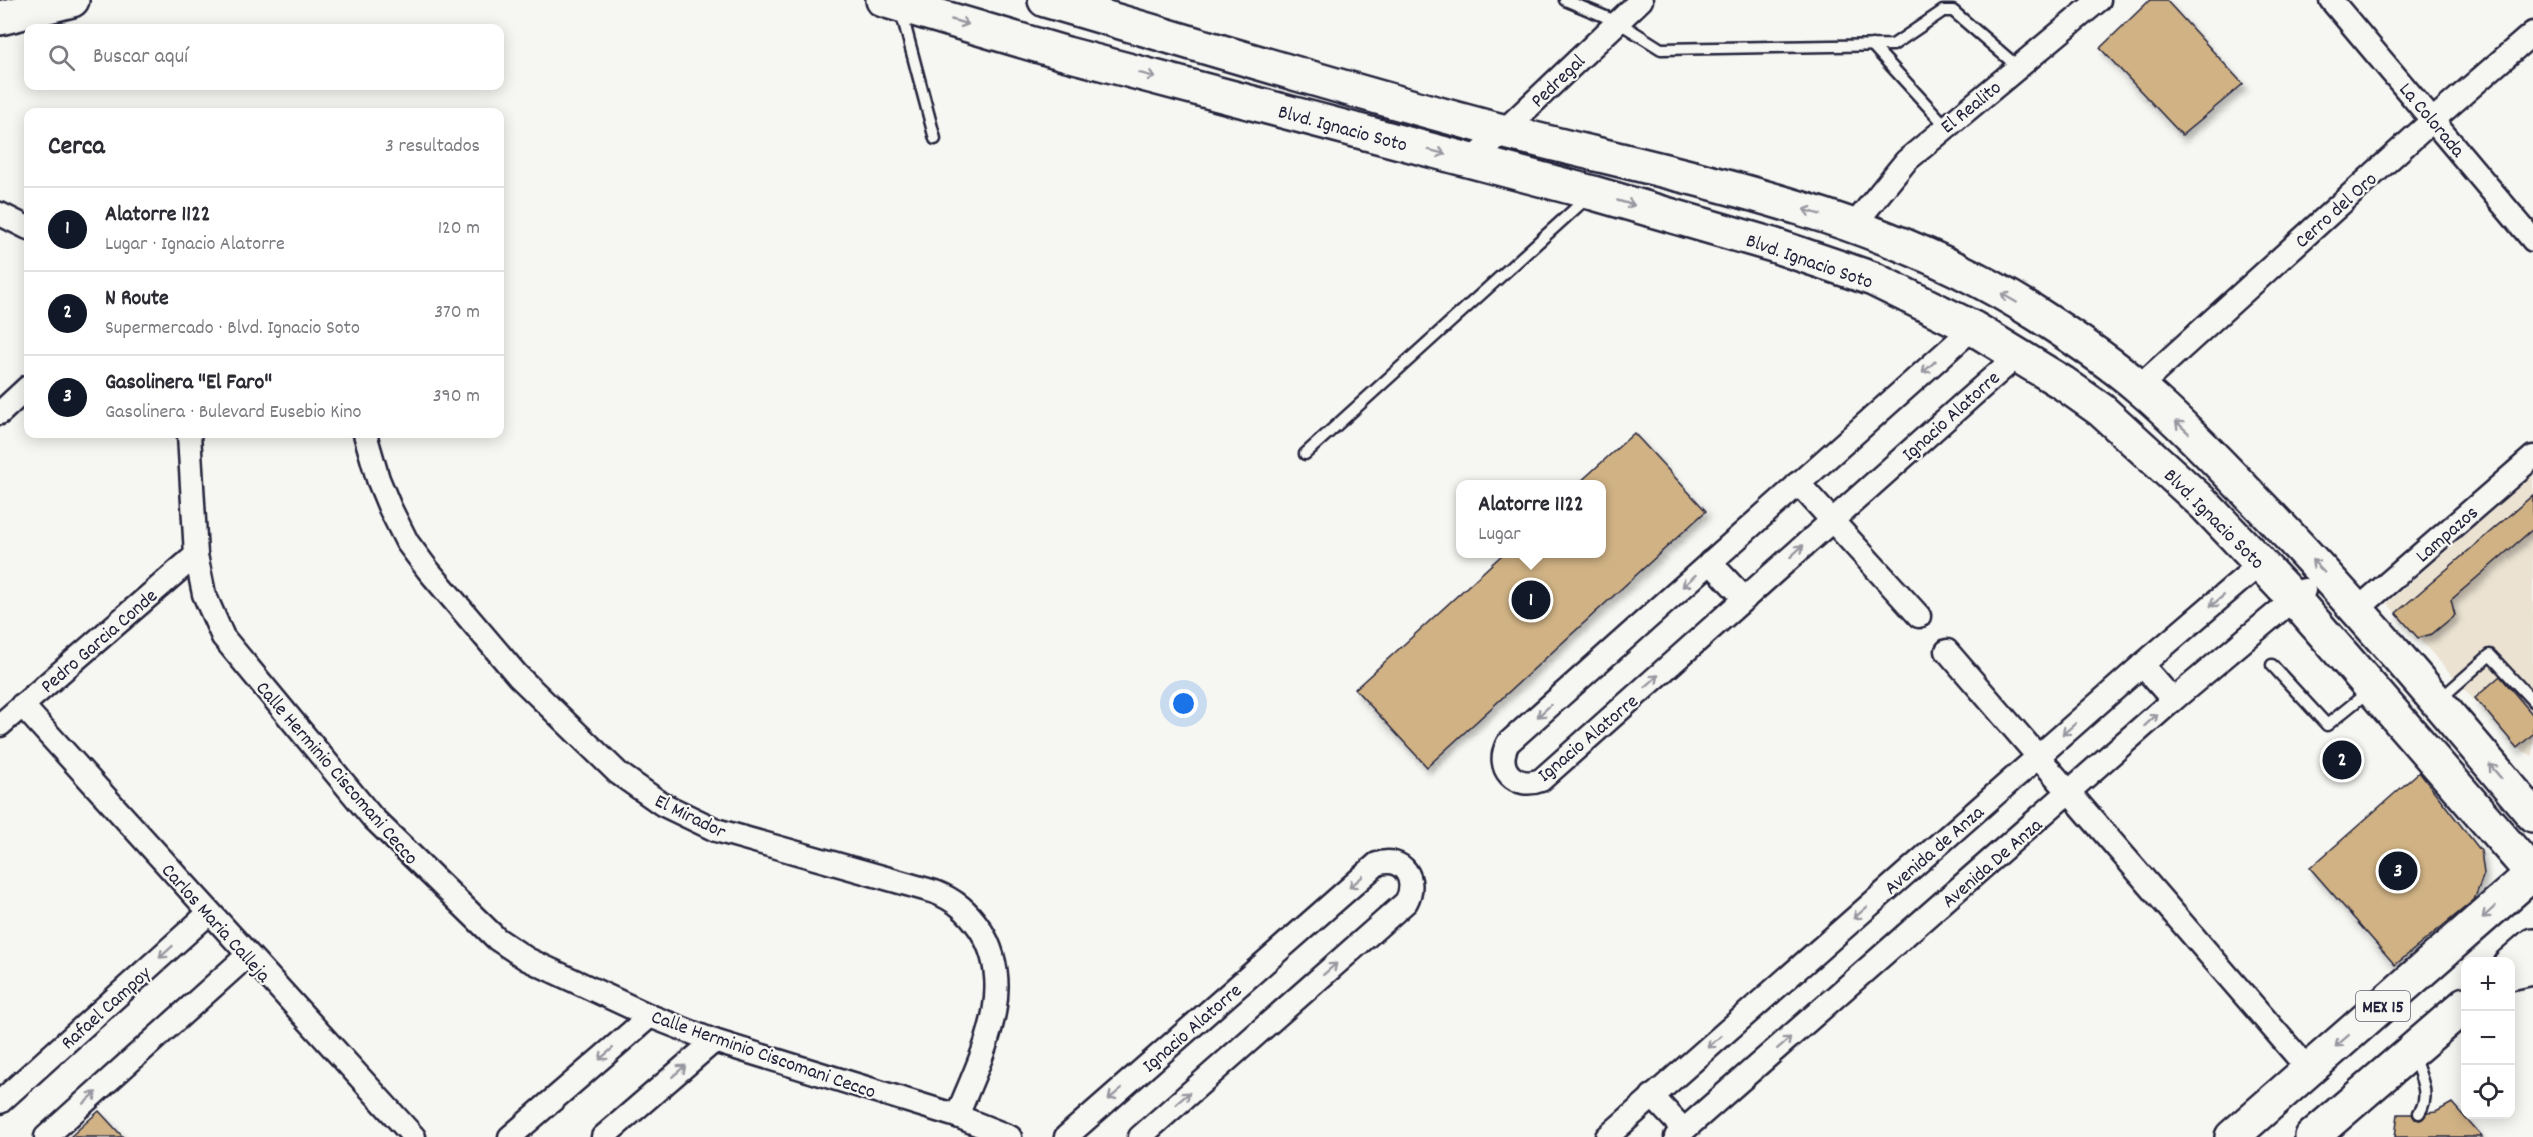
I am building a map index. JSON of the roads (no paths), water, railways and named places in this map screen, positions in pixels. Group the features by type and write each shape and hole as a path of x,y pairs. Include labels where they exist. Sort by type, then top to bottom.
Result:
{"main road":[{"path":"0,18 72,0"},
{"name":"Blvd. Ignacio Soto","path":"1045,0 1503,131 1676,172 1854,225 1957,269 2006,295 2073,338 2139,387 2209,453 2358,609 2533,815"},
{"name":"Blvd. Ignacio Soto","path":"895,2 1067,54 1593,193 1773,245 1873,279 1972,328 2018,355 2101,410 2204,504 2261,563 2300,593 2437,772 2533,873"},
{"path":"1972,328 1983,323 2018,327 2111,387 2125,390 2139,387"},
{"path":"2300,593 2337,621 2347,618 2358,609"},
{"name":"MEX 15","path":"2232,1137 2309,1070 2421,965 2533,873"},
{"path":"2515,961 2533,945"},
{"path":"2515,972 2533,968"},
{"name":"MEX 15","path":"2312,1137 2461,1008"}],"street":[{"name":"Pedregal","path":"1472,161 1641,0"},
{"name":"El Realito","path":"1854,225 1906,161 1945,125 2099,0"},
{"name":"La Colorada","path":"2331,0 2533,240"},
{"name":"Cerro del Oro","path":"2139,387 2433,120 2533,33"},
{"path":"0,214 24,226"},
{"name":"Ignacio Alatorre","path":"1972,328 1508,743 1502,753 1502,765 1509,775 1519,783 1531,784 1542,780 2018,355"},
{"path":"0,412 24,391"},
{"name":"Calle Herminio Ciscomani Cecco","path":"189,438 196,555 204,594 223,637 372,817 497,939 527,959 650,1016 714,1041 957,1116 1010,1137"},
{"name":"El Mirador","path":"366,438 390,508 407,542 428,570 518,676 618,773 662,804 716,830 935,892 953,900 972,918 986,938 994,959 997,986 990,1029 957,1116"},
{"name":"Lampazos","path":"2358,609 2533,457"},
{"path":"1798,483 1919,616"},
{"name":"Pedro Garcia Conde","path":"0,725 196,555"},
{"path":"1710,562 1745,598"},
{"name":"Avenida de Anza","path":"1607,1137 2038,756 2261,563"},
{"name":"Avenida De Anza","path":"1680,1134 2069,794 2173,700 2300,593"},
{"path":"1947,651 2309,1070"},
{"path":"2142,665 2173,700"},
{"name":"Carlos Maria Calleja","path":"22,705 414,1137"},
{"name":"Ignacio Alatorre","path":"1066,1137 1377,864 1387,861 1397,862 1405,869 1412,881 1412,892 1406,902 1140,1137"},
{"name":"Rafael Campoy","path":"0,1102 210,913"},
{"path":"46,1137 248,955"},
{"path":"510,1137 650,1016"},
{"path":"603,1137 714,1041"},
{"path":"1652,1096 1680,1134"}],"lane":[{"path":"1564,0 1618,22 1661,49 1893,45 1943,11 1953,11 2018,67"},
{"path":"895,2 935,139"},
{"path":"1872,45 1945,125"},
{"path":"1305,454 1593,193"},
{"path":"2438,702 2490,655 2533,701"},
{"path":"2272,665 2327,725 2372,689"},
{"path":"2412,1050 2426,1096 2425,1104 2419,1113"}],"place":[{"name":"Alatorre 1122","path":"1531,600"},
{"name":"N Route","path":"2342,760"},
{"name":"Gasolinera \"El Faro\"","path":"2398,871"}]}
